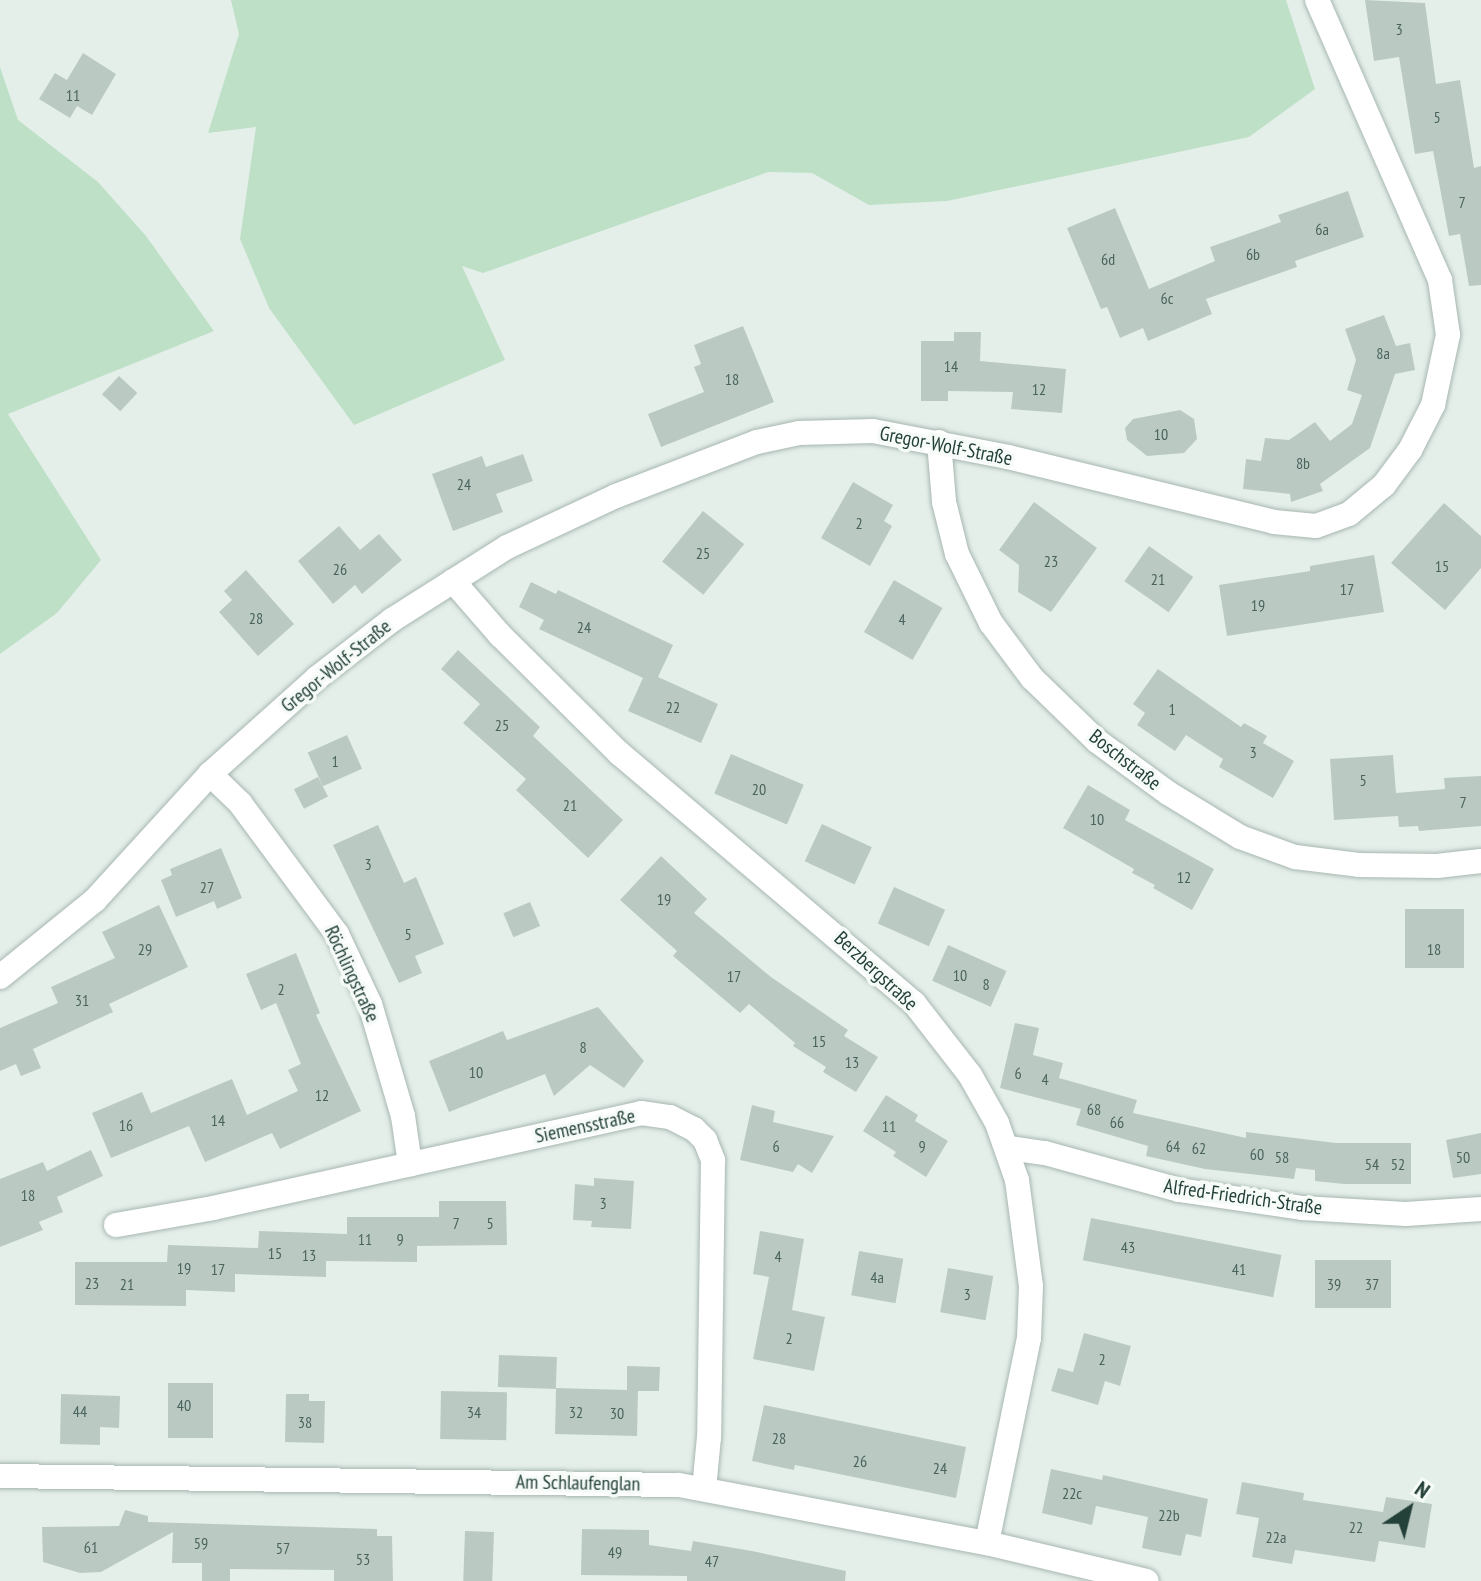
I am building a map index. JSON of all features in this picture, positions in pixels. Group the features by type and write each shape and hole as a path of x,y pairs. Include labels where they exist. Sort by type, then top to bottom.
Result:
{"street":[{"name":"Gregor-Wolf-Straße","path":"0,977 95,900 210,774 317,678 392,620 507,547 616,496 757,442 799,433 873,431 939,442 1274,522 1316,526 1349,514 1384,485 1410,450 1433,405 1448,335 1440,280 1317,0"},
{"name":"Boschstraße","path":"939,442 944,502 957,554 991,623 1032,678 1097,741 1168,793 1240,837 1295,857 1359,865 1437,866 1481,861"},
{"name":"Berzbergstraße","path":"453,581 500,635 619,753 914,1003 970,1075 1009,1148 1027,1244 1031,1286 1029,1338 987,1543"},
{"name":"Röchlingstraße","path":"210,774 240,803 337,934 370,1004 403,1116 410,1164"},
{"name":"Siemensstraße","path":"116,1225 213,1208 641,1113 670,1117 694,1129 705,1140 713,1160 709,1437 704,1489"},
{"name":"Alfred-Friedrich-Straße","path":"1009,1148 1045,1153 1179,1190 1302,1208 1406,1214 1481,1209"},
{"name":"Am Schlaufenglan","path":"0,1476 634,1484 704,1489 987,1543 1147,1581"}],"green space":[{"path":"231,0 1286,0 1315,89 1249,137 947,201 869,205 812,173 768,172 483,273 462,266 505,360 354,425 269,308 240,239 256,127 208,133 239,34"},
{"path":"0,67 18,120 98,182 146,236 214,331 8,414 101,560 57,613 0,654"}],"building":[{"path":"1365,0 1425,3 1436,84 1460,80 1474,168 1481,166 1481,285 1469,286 1460,234 1449,236 1433,151 1415,154 1399,57 1374,61"},
{"path":"83,53 116,74 92,115 77,106 70,118 39,99 55,73 67,80"},
{"path":"1348,191 1364,237 1295,261 1297,267 1206,299 1212,314 1148,341 1143,328 1120,338 1107,307 1101,309 1067,228 1115,208 1149,289 1215,261 1210,247 1281,222 1278,215"},
{"path":"1384,315 1396,346 1410,343 1415,370 1395,374 1370,448 1320,484 1323,491 1291,502 1290,494 1243,489 1246,459 1261,461 1265,438 1289,440 1315,422 1330,441 1352,424 1362,395 1347,390 1356,360 1345,329"},
{"path":"743,326 774,402 661,447 648,414 704,392 694,367 701,364 694,345"},
{"path":"954,332 981,332 980,361 1066,369 1062,413 1011,409 1013,392 948,391 948,401 921,401 921,341 954,341"},
{"path":"119,376 137,393 120,411 102,394"},
{"path":"1180,410 1194,419 1197,439 1184,453 1147,456 1127,440 1125,428 1133,419"},
{"path":"523,454 533,481 496,494 503,512 453,531 432,474 482,456 486,467"},
{"path":"853,482 893,505 884,521 892,526 870,566 821,538"},
{"path":"1034,502 1097,548 1051,612 1018,592 1019,565 999,550"},
{"path":"1444,503 1481,536 1481,568 1445,610 1391,563"},
{"path":"703,511 744,544 703,595 662,562"},
{"path":"339,526 360,550 379,534 402,560 362,594 355,585 333,604 298,561"},
{"path":"1149,546 1193,577 1169,612 1124,581"},
{"path":"1374,555 1384,612 1227,636 1219,585 1310,571 1310,566"},
{"path":"246,570 294,624 258,656 219,612 232,600 224,591"},
{"path":"894,580 942,608 912,660 864,632"},
{"path":"531,582 556,594 558,590 673,645 658,677 718,704 701,743 628,711 643,678 539,629 544,620 519,607"},
{"path":"458,650 540,727 533,736 623,820 588,858 516,790 526,779 463,723 480,704 441,669"},
{"path":"1158,669 1241,727 1244,723 1267,736 1263,743 1294,761 1273,798 1219,767 1223,759 1186,735 1175,751 1137,725 1145,713 1133,704"},
{"path":"347,735 362,769 323,786 308,752"},
{"path":"731,754 804,785 787,824 714,794"},
{"path":"1393,755 1396,793 1445,789 1444,778 1481,776 1481,826 1419,831 1418,826 1399,827 1398,816 1334,820 1330,759"},
{"path":"318,777 328,797 304,809 294,789"},
{"path":"1088,785 1130,810 1125,820 1214,869 1192,910 1153,888 1155,885 1132,873 1134,869 1063,828"},
{"path":"822,824 872,847 855,884 805,861"},
{"path":"378,825 404,883 416,877 444,944 415,956 422,973 399,983 333,845"},
{"path":"221,848 242,898 217,909 214,901 176,917 161,880 172,875 170,869"},
{"path":"661,856 707,899 694,913 771,977 848,1030 844,1036 878,1057 856,1092 823,1072 826,1067 793,1046 795,1043 749,1004 740,1013 673,956 677,951 620,900"},
{"path":"894,887 945,910 929,946 878,924"},
{"path":"530,902 540,926 513,937 503,913"},
{"path":"159,905 188,967 109,1004 113,1012 33,1049 41,1068 21,1076 16,1064 0,1071 0,1028 58,1003 51,987 115,958 102,932"},
{"path":"1405,909 1464,909 1464,968 1405,968"},
{"path":"948,945 1006,971 991,1007 932,981"},
{"path":"296,953 320,1013 316,1015 361,1111 280,1149 272,1133 205,1162 189,1126 111,1158 92,1113 142,1092 151,1113 232,1079 247,1115 298,1091 288,1070 301,1064 276,1003 261,1010 246,974"},
{"path":"598,1007 644,1061 624,1088 590,1065 554,1096 545,1074 449,1112 429,1061 503,1031 507,1040"},
{"path":"1015,1023 1039,1028 1033,1055 1063,1063 1059,1078 1137,1100 1133,1113 1246,1138 1246,1132 1336,1143 1411,1143 1411,1184 1315,1181 1315,1170 1296,1168 1294,1179 1205,1169 1146,1156 1148,1146 1076,1125 1081,1109 1000,1088"},
{"path":"886,1095 918,1115 915,1121 948,1141 926,1177 893,1156 896,1152 863,1131"},
{"path":"752,1105 775,1111 773,1122 834,1136 812,1173 798,1164 793,1172 740,1160"},
{"path":"1481,1133 1481,1174 1453,1178 1446,1140"},
{"path":"91,1150 103,1176 57,1197 63,1212 39,1222 43,1230 0,1247 0,1179 43,1162 47,1171"},
{"path":"594,1178 634,1181 631,1229 591,1227 592,1221 573,1220 575,1184 594,1186"},
{"path":"439,1201 506,1201 507,1245 417,1246 417,1262 326,1261 326,1277 235,1274 235,1292 186,1290 186,1306 75,1305 75,1262 167,1262 168,1245 258,1248 259,1231 347,1234 347,1217 439,1217"},
{"path":"1091,1218 1281,1255 1273,1297 1083,1260"},
{"path":"760,1231 804,1239 792,1310 825,1317 814,1371 753,1359 769,1277 753,1274"},
{"path":"859,1251 903,1259 896,1303 851,1295"},
{"path":"1315,1260 1391,1260 1391,1308 1315,1308"},
{"path":"948,1268 993,1276 985,1320 940,1312"},
{"path":"1084,1333 1131,1346 1120,1386 1105,1381 1098,1405 1051,1391 1058,1368 1073,1372"},
{"path":"499,1355 557,1357 556,1389 498,1387"},
{"path":"627,1366 660,1367 659,1391 638,1391 637,1436 555,1434 556,1388 627,1390"},
{"path":"168,1383 213,1383 213,1438 168,1438"},
{"path":"441,1391 507,1392 506,1440 440,1439"},
{"path":"61,1394 120,1396 119,1428 100,1427 100,1445 60,1444"},
{"path":"286,1394 309,1394 309,1401 325,1401 324,1443 285,1442"},
{"path":"764,1405 966,1447 956,1498 795,1465 794,1470 752,1461"},
{"path":"1051,1469 1102,1480 1103,1475 1208,1499 1201,1537 1186,1534 1181,1556 1142,1548 1148,1517 1096,1506 1092,1525 1042,1513"},
{"path":"1242,1482 1304,1493 1303,1500 1383,1512 1386,1497 1432,1504 1425,1548 1379,1541 1375,1562 1295,1550 1292,1564 1252,1557 1259,1518 1236,1514"},
{"path":"125,1510 148,1516 148,1522 377,1529 377,1536 392,1536 393,1581 334,1581 334,1570 230,1569 230,1581 202,1581 202,1563 172,1563 173,1532 101,1572 80,1573 43,1562 42,1527 119,1526"},
{"path":"582,1529 649,1530 649,1545 691,1551 693,1541 752,1551 846,1571 845,1581 687,1581 687,1576 581,1575"},
{"path":"465,1531 494,1532 492,1581 463,1581"}]}
